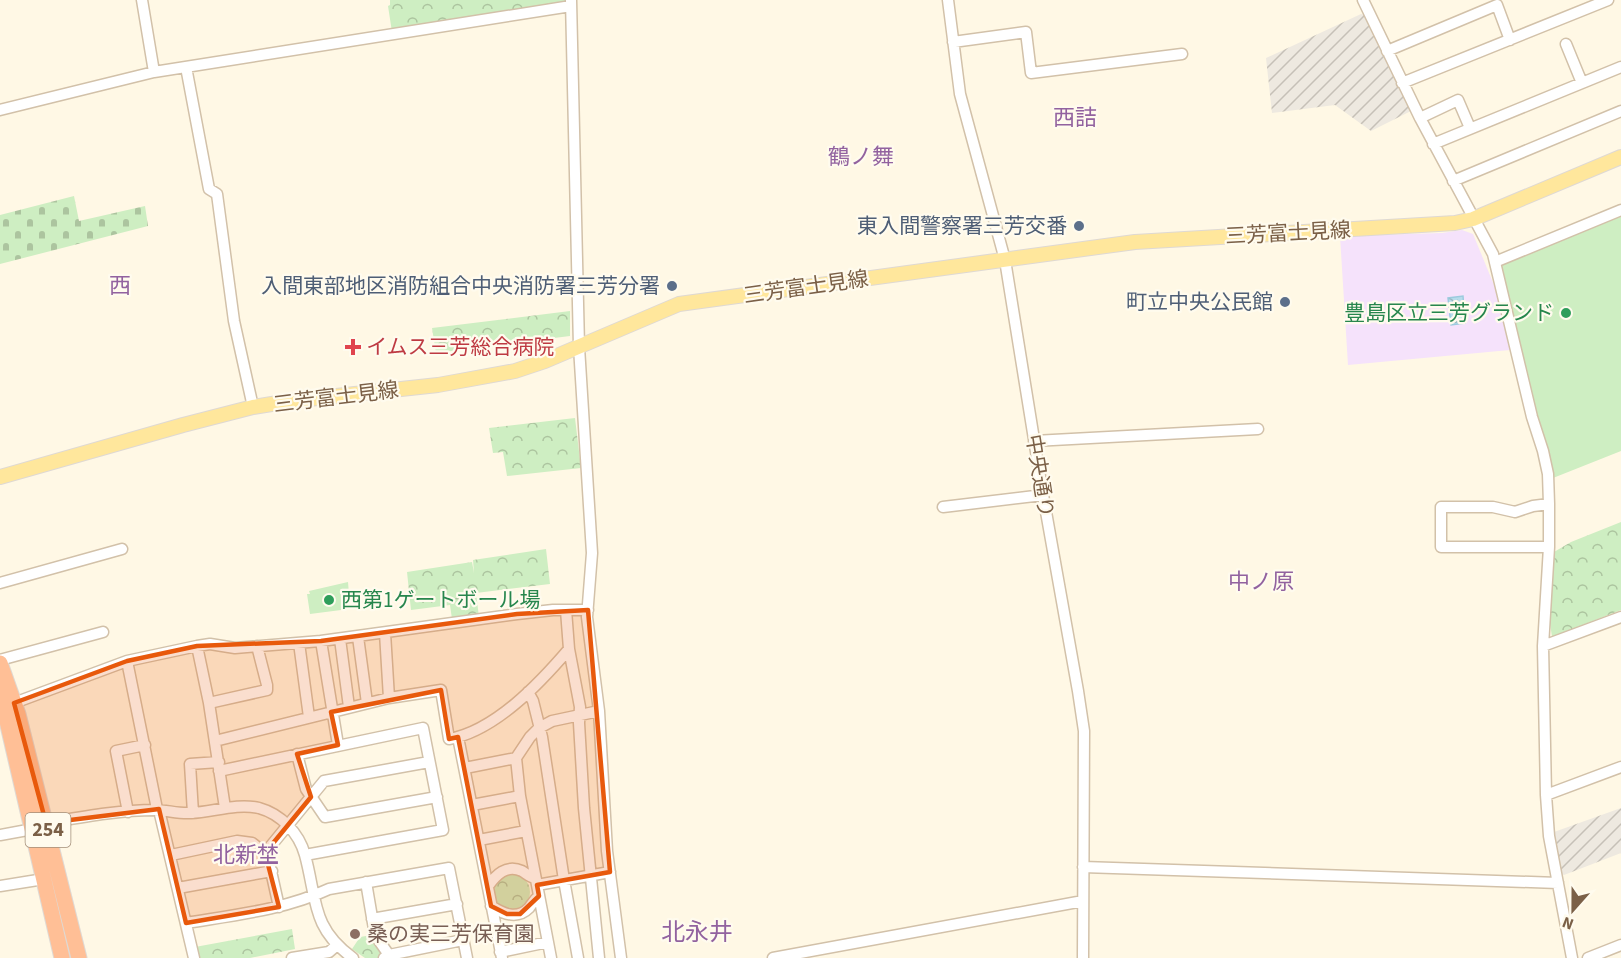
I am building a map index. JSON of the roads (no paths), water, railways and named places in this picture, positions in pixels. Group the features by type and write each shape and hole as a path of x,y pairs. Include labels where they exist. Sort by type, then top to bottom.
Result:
{"highway":[{"name":"254","path":"0,661 14,703 40,826 44,879 62,958"},
{"name":"254","path":"0,691 3,719 40,826 79,958"}],"main road":[{"name":"三芳富士見線","path":"0,477 253,407 485,378 546,361 680,304 1135,242 1445,225 1473,219 1621,157"}],"street":[{"path":"142,0 154,72"},
{"name":"中央通り","path":"948,0 960,94 1005,260 1084,731 1083,958"},
{"path":"1363,0 1433,144 1493,254 1532,417 1543,451 1548,474 1549,504 1549,547 1543,646 1546,795 1549,837 1572,958"},
{"path":"1402,83 1608,0"},
{"path":"0,110 154,72 571,3 579,347 592,553 587,617 599,711 605,822 621,958"},
{"path":"1387,51 1497,5 1510,40"},
{"path":"953,42 1026,32 1031,73 1182,54"},
{"path":"1566,44 1582,82"},
{"path":"186,67 209,189 217,194 234,321 253,407"},
{"path":"1433,144 1621,67"},
{"path":"1420,118 1458,100 1470,128"},
{"path":"1453,181 1621,111"},
{"path":"1495,262 1621,210"},
{"path":"1034,441 1258,429"},
{"path":"943,507 1043,495"},
{"path":"1549,504 1515,512 1493,507 1442,507 1441,547 1549,547"},
{"path":"0,584 122,549"},
{"path":"566,610 569,650 580,714 584,808 599,958"},
{"path":"3,719 14,703 127,661 197,646 210,644 228,648 321,641 499,616 588,610"},
{"path":"1543,646 1621,617"},
{"path":"0,661 103,632"},
{"path":"385,633 389,698"},
{"path":"358,637 367,703"},
{"path":"340,639 349,707"},
{"path":"321,641 338,746"},
{"path":"299,643 309,717"},
{"path":"197,646 209,703 225,808"},
{"path":"209,703 267,690 257,646"},
{"path":"215,741 349,707 441,690 449,739 459,737 502,713 528,692 569,650"},
{"path":"127,661 158,810 171,855 194,958"},
{"path":"528,692 533,701 542,736 578,958"},
{"path":"551,958 526,831 516,758 539,728 552,721 599,711"},
{"path":"193,813 190,764 219,766 297,754 423,728 443,830 305,855"},
{"path":"459,737 501,955 548,942"},
{"path":"128,812 116,751 145,745"},
{"path":"297,754 303,782 310,797 325,817 437,797"},
{"path":"465,768 516,758"},
{"path":"265,853 324,781 429,762"},
{"path":"1546,795 1621,767"},
{"path":"472,806 520,796"},
{"path":"0,835 128,812 158,810 193,813 244,806 260,808 287,825 300,842 305,855 312,897 322,924 338,945 353,958"},
{"path":"478,840 526,831"},
{"path":"171,855 237,841 252,843 265,853 272,871 279,907"},
{"path":"1083,867 1558,883"},
{"path":"186,924 279,907 329,889 449,868 466,958"},
{"path":"488,886 498,874 510,869 517,870 537,887"},
{"path":"178,888 272,871"},
{"path":"537,887 610,872"},
{"path":"0,886 44,879"},
{"path":"366,882 375,934 387,956 404,955 463,940"},
{"path":"491,906 507,915 516,915 527,909 537,887"},
{"path":"773,958 1083,901"},
{"path":"372,919 457,904"},
{"path":"292,958 329,952 338,945"},
{"path":"1588,958 1621,945"}],"water":[{"path":"1463,296 1465,323 1451,325 1448,298"}],"place":[{"name":"東入間警察署三芳交番","path":"1079,226"},
{"name":"入間東部地区消防組合中央消防署三芳分署","path":"672,286"},
{"name":"町立中央公民館","path":"1285,302"},
{"name":"豊島区立三芳グランド","path":"1566,313"},
{"name":"イムス三芳総合病院","path":"353,347"},
{"name":"西第1ゲートボール場","path":"329,600"},
{"name":"桑の実三芳保育園","path":"355,934"}],"district":[{"name":"西詰","path":"1075,118"},
{"name":"鶴ノ舞","path":"861,157"},
{"name":"西","path":"120,286"},
{"name":"中ノ原","path":"1261,582"},
{"name":"北新埜","path":"246,855"},
{"name":"北永井","path":"697,932"}]}
